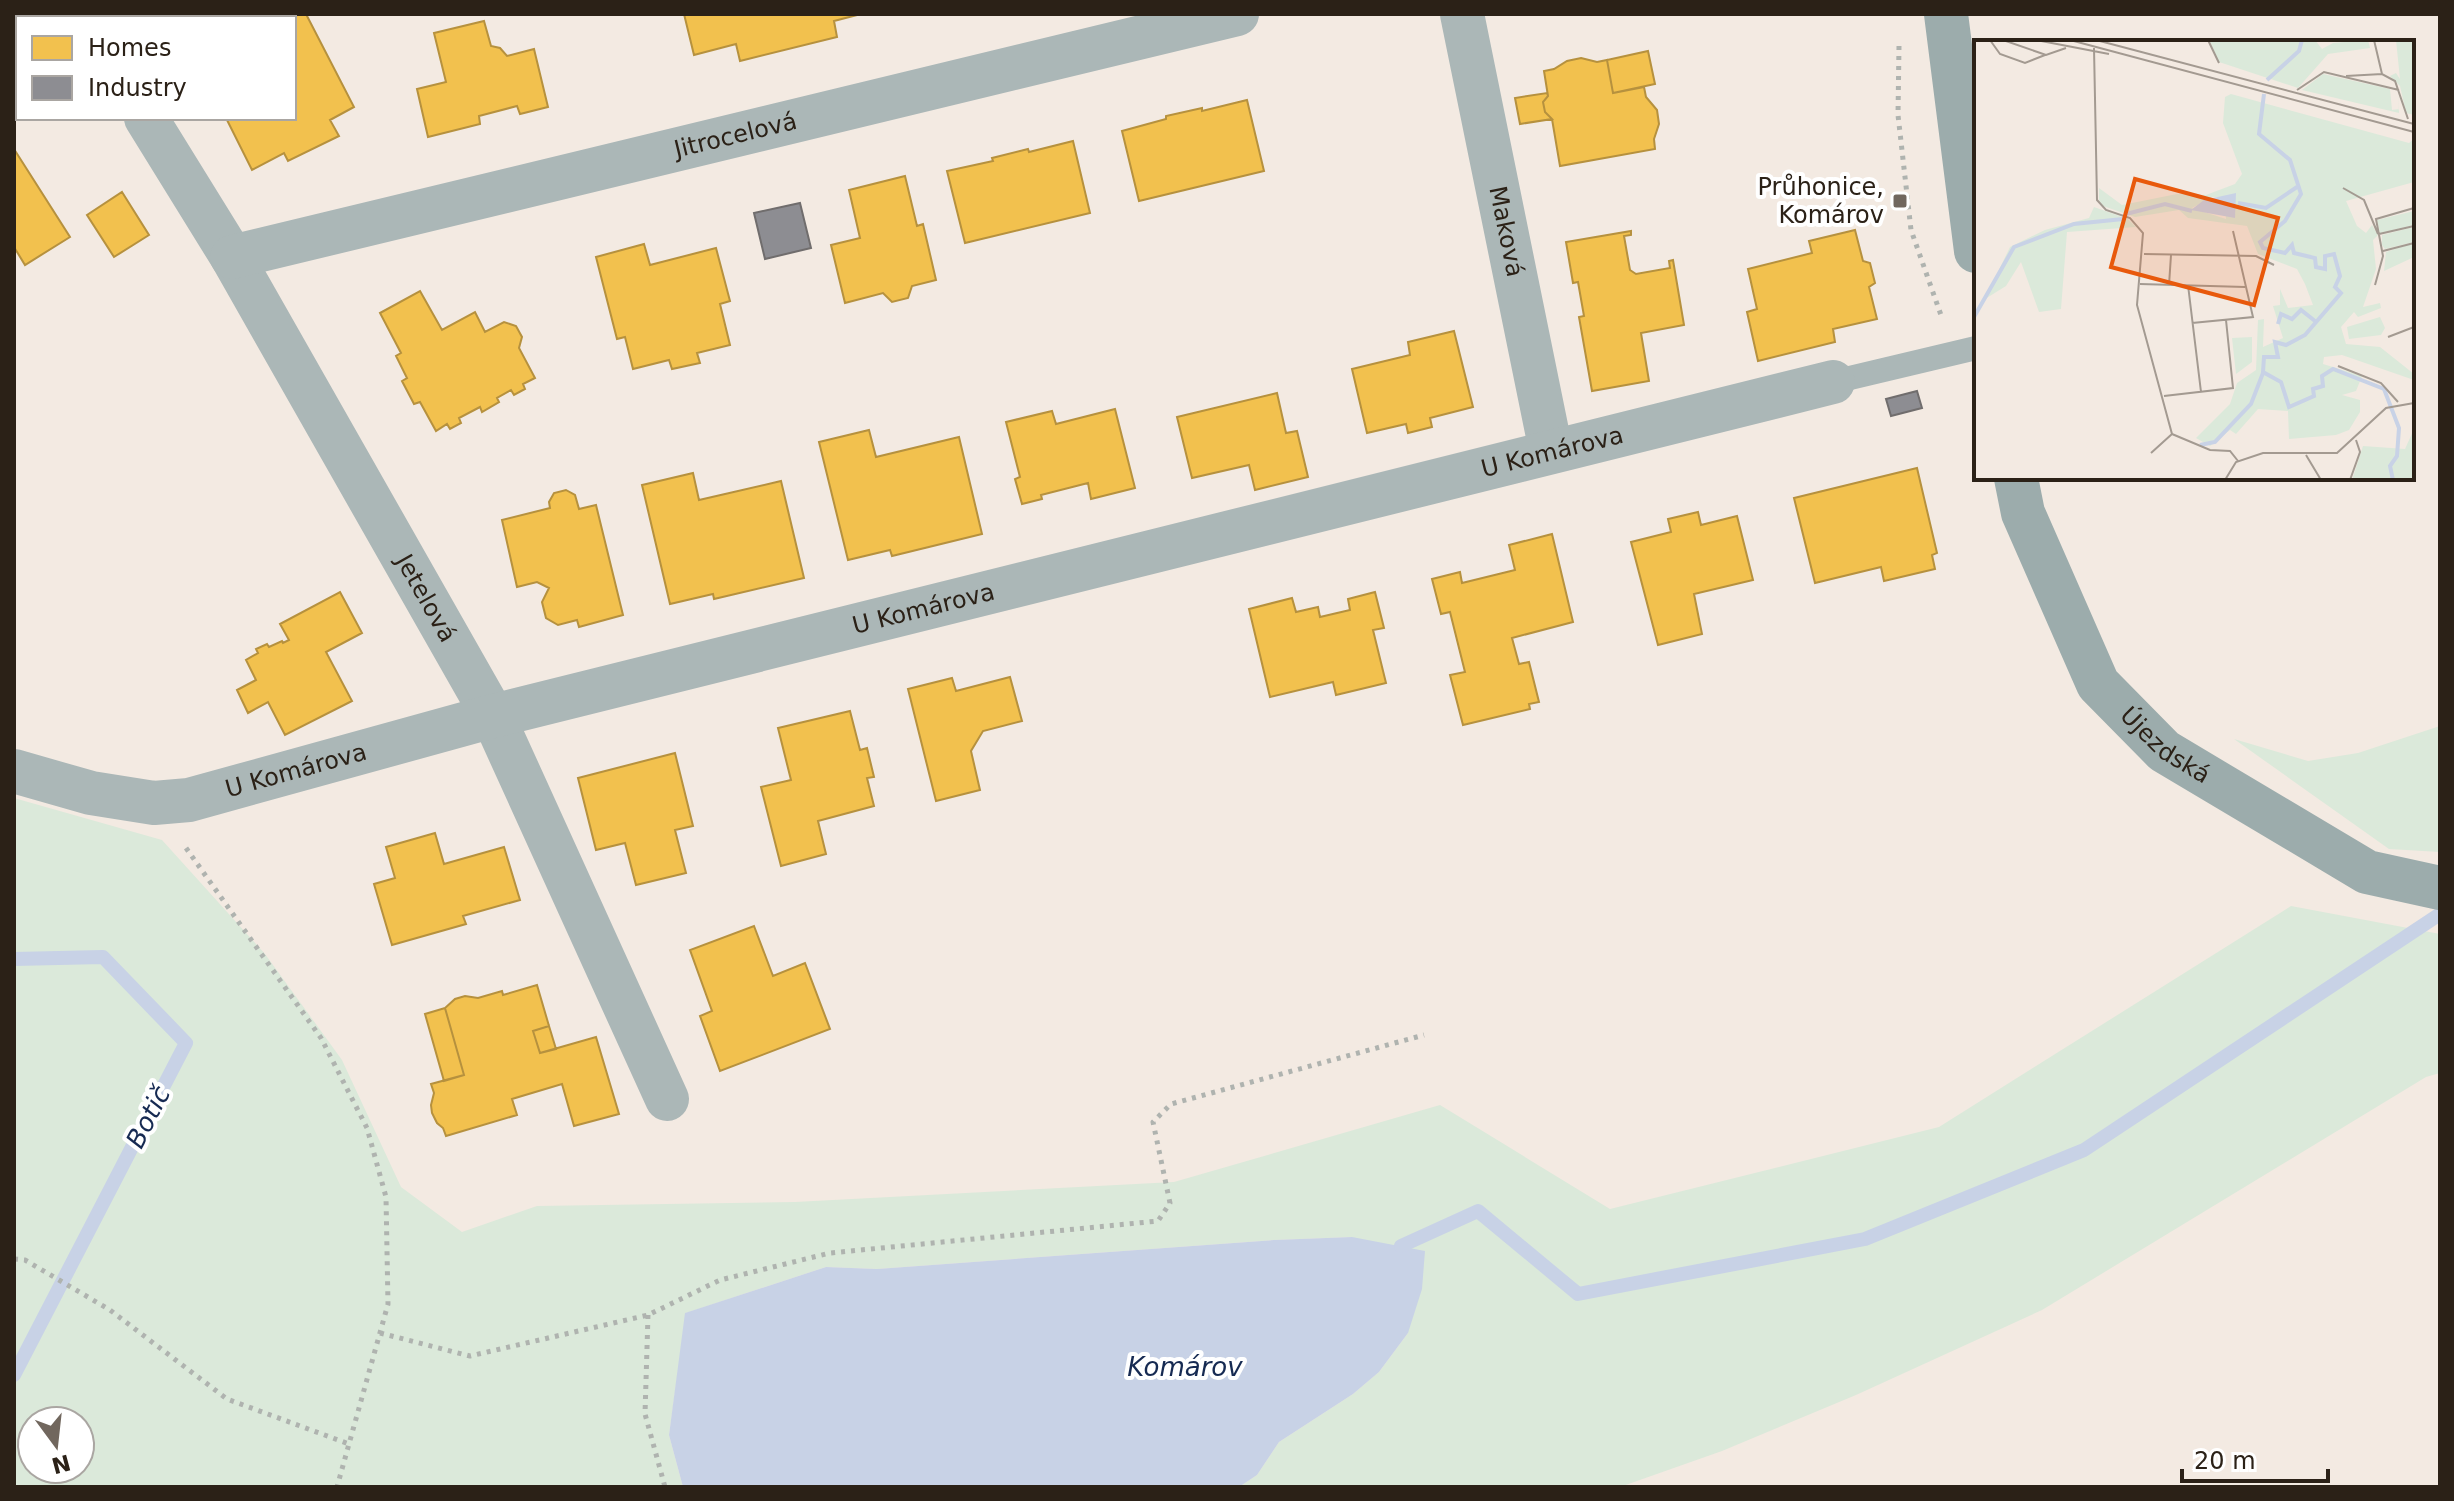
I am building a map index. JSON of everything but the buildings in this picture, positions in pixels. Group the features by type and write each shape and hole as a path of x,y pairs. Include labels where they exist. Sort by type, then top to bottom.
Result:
{"street":[{"name":"Jitrocelová","path":"232,257 1149,24 1237,14"},
{"name":"Maková","path":"1462,14 1551,451"},
{"path":"1946,14 1974,235"},
{"name":"Jetelová","path":"147,120 232,257 493,716 667,1099"},
{"name":"U Komárova","path":"14,771 91,793 154,803 189,800 493,716 1833,382"},
{"name":"Újezdská","path":"2019,495 2098,684 2164,751 2367,872 2440,888"}],"lane":[{"path":"1833,382 1964,351"}],"path":[{"path":"1899,43 1898,115 1911,230 1964,351"},
{"path":"154,803 321,1038 367,1128 386,1197 388,1304 337,1487"},
{"path":"380,1333 470,1356 648,1315 720,1280 830,1253 1158,1221 1170,1203 1153,1122 1171,1104 1424,1035"},
{"path":"14,1259 25,1260 110,1310 227,1399 349,1444"},
{"path":"648,1315 645,1414 665,1487"}],"green space":[{"path":"2440,726 2440,852 2389,849 2234,739 2308,761 2358,753"},
{"path":"14,798 162,840 265,954 342,1060 401,1187 462,1232 537,1206 795,1202 1174,1182 1440,1105 1610,1209 1939,1127 2291,906 2440,934 2440,1073 2426,1077 2042,1310 1856,1395 1722,1451 1620,1487 1239,1487 1257,1475 1279,1442 1353,1394 1379,1372 1408,1333 1352,1237 877,1269 826,1267 686,1313 669,1435 683,1487 14,1487"}],"water":[{"name":"Komárov","path":"1352,1237 1425,1251 1422,1289 1408,1333 1379,1372 1353,1394 1279,1442 1257,1475 1239,1487 683,1487 669,1435 685,1313 826,1267 877,1269"}],"waterway":[{"path":"1401,1246 1478,1211 1578,1294 1865,1239 2084,1150 2440,914"},
{"name":"Botič","path":"14,959 103,957 186,1043 14,1375"}],"place":[{"name":"Průhonice, Komárov","path":"1900,201"}]}
